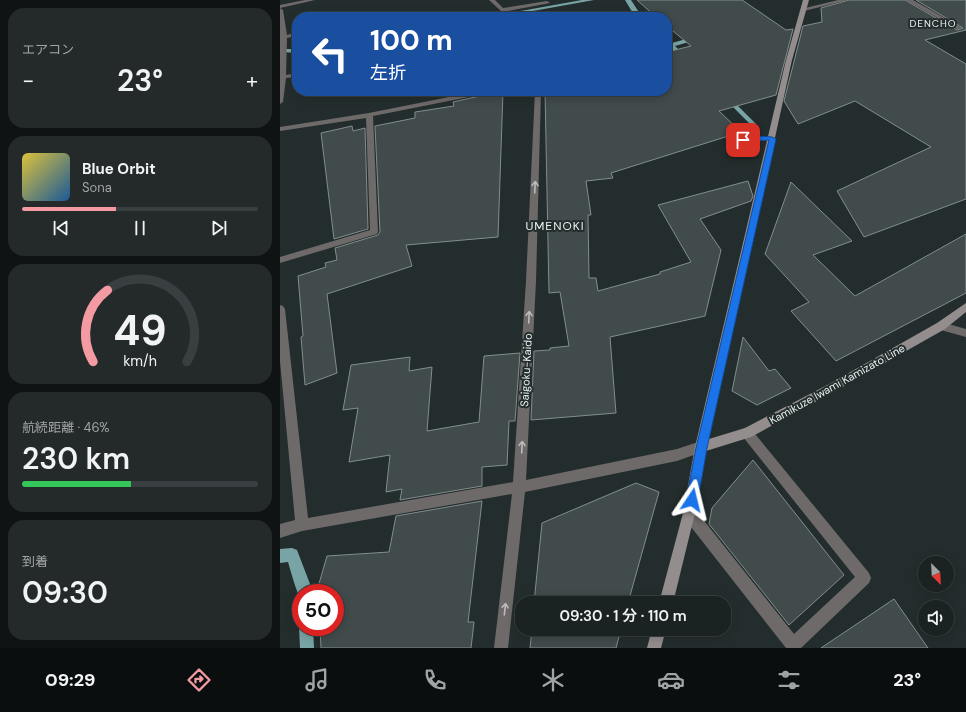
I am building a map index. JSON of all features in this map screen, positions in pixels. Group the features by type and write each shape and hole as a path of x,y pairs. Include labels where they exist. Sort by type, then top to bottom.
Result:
{"main road":[{"path":"668,596 689,513 702,448 789,60 805,4"},
{"name":"Kamikuze Iwami Kamizato Line","path":"702,448 747,433 835,386 941,326 966,307"},
{"path":"654,648 657,636"}],"street":[{"path":"280,102 283,77 284,37 280,9 312,0"},
{"path":"492,0 502,10 548,1 548,12"},
{"path":"805,4 845,0"},
{"path":"909,0 958,28"},
{"path":"284,37 292,35"},
{"path":"283,77 292,76"},
{"path":"280,129 369,115 464,96"},
{"name":"Saigoku-Kaido","path":"501,648 519,486 531,281 538,96"},
{"path":"280,260 374,232 369,115"},
{"path":"743,140 758,138 772,139"},
{"path":"280,309 302,525"},
{"path":"941,326 966,333"},
{"path":"689,513 793,645 864,578 747,433"},
{"path":"280,531 302,525 559,480 677,455 702,448"}],"building":[{"path":"637,0 742,0 786,30 793,29 776,95 719,111 741,132 611,173 613,178 586,181 591,215 588,215 589,278 596,278 598,291 660,274 660,272 691,262 658,205 748,181 753,196 751,201 700,219 721,250 705,316 610,337 616,413 531,420 534,351 550,350 550,348 569,346 560,292 549,293 545,96 672,96 672,51 691,46 672,30 672,12 650,12"},
{"path":"849,0 905,0 957,30 963,28 916,0 966,0 966,30 925,40 966,64 966,199 864,237 837,191 931,147 855,101 798,124 784,101 803,26 822,22 821,8"},
{"path":"480,96 503,96 498,237 406,245 412,266 327,294 337,373 305,385 298,276 326,267 325,263 337,260 335,248 378,235 380,232 375,126 415,118 415,112 454,106 453,102"},
{"path":"352,126 353,131 365,128 368,229 334,239 321,133"},
{"path":"791,182 852,241 813,255 855,296 966,234 966,293 836,361 791,311 809,302 765,254"},
{"path":"743,337 769,371 775,369 791,388 757,405 732,391"},
{"path":"520,353 515,421 509,421 507,465 482,467 482,486 400,500 402,489 386,492 390,455 349,462 358,408 343,410 351,365 410,357 409,371 432,367 427,431 479,422 484,356"},
{"path":"753,460 844,575 789,625 709,524 712,508"},
{"path":"636,483 659,492 630,596 535,596 542,523"},
{"path":"482,501 468,622 474,622 471,648 321,648 320,636 344,636 344,584 319,584 327,556 389,552 396,516"},
{"path":"894,599 918,634 918,636 920,636 928,648 821,648"},
{"path":"531,636 619,636 616,648 530,648"}],"waterway":[{"path":"520,12 591,0"},
{"path":"628,0 635,12"},
{"path":"672,45 697,38"},
{"path":"672,46 685,59"},
{"path":"280,49 283,51 292,51"},
{"path":"726,97 754,125"},
{"path":"280,556 292,555 303,584"},
{"path":"306,636 307,648"}],"district":[{"name":"DENCHO","path":"933,23"},
{"name":"UMENOKI","path":"555,226"}],"route":[{"path":"692,500 702,448 772,139 758,138 743,140"}]}
